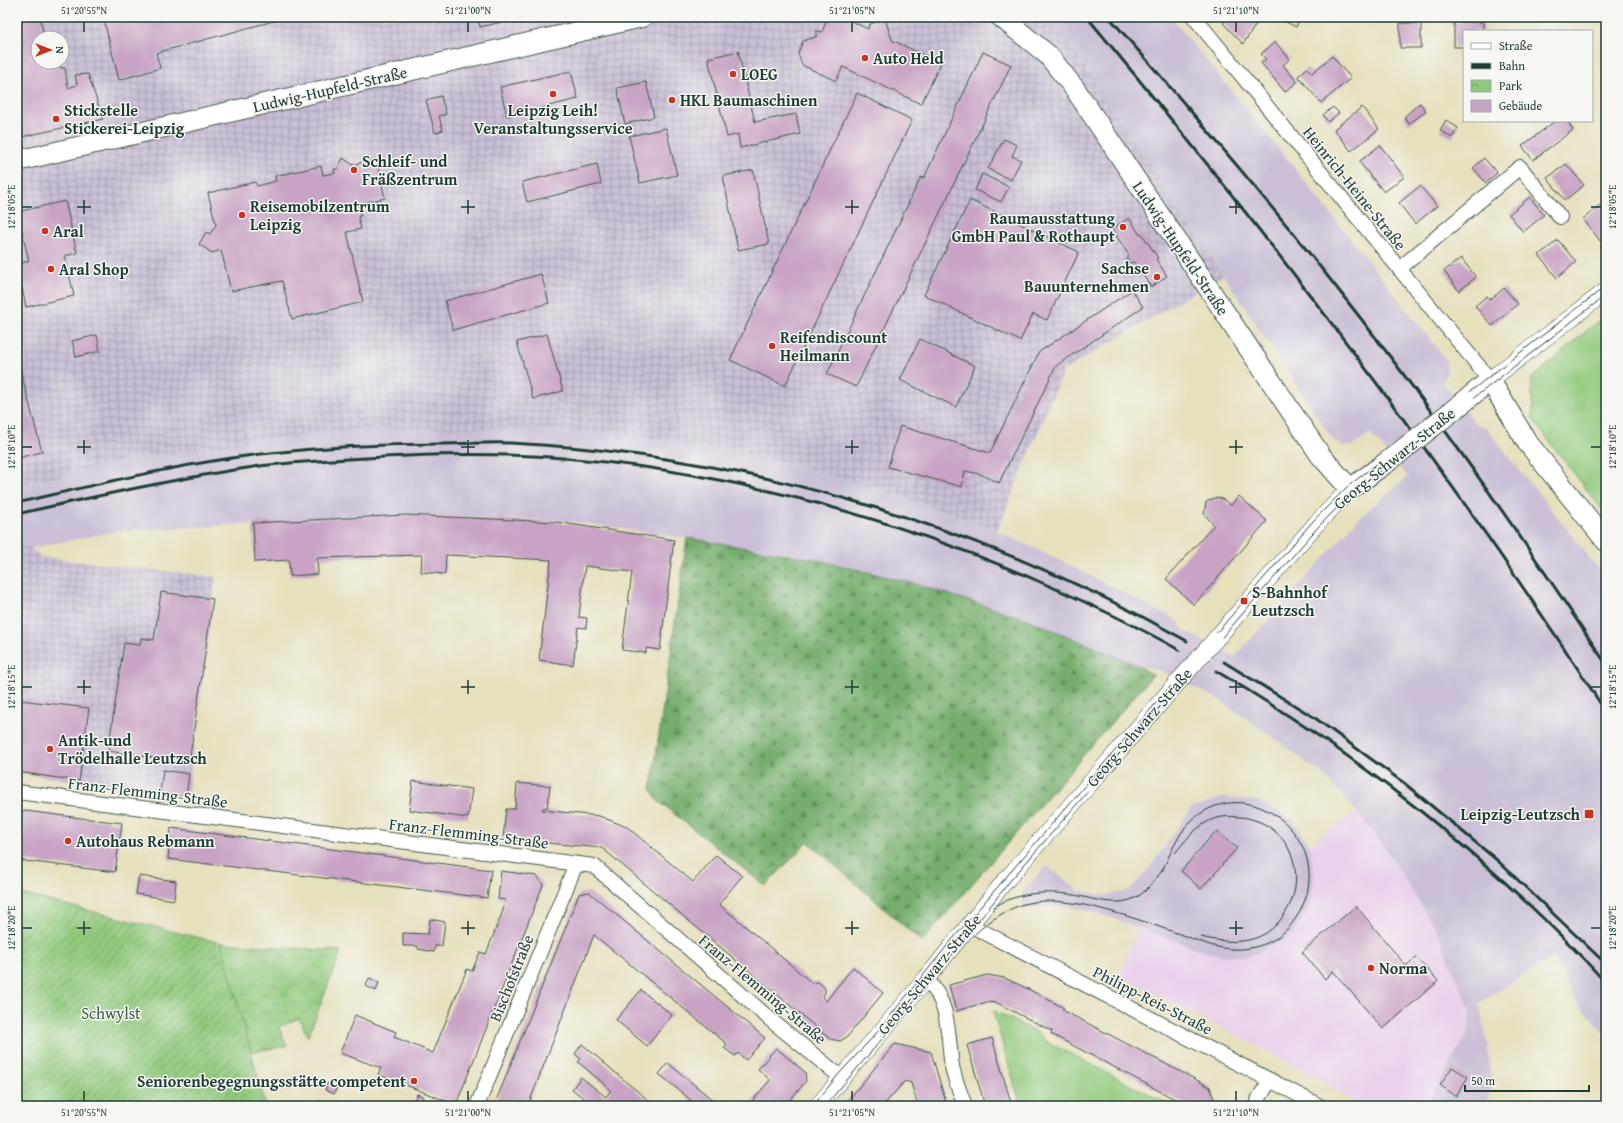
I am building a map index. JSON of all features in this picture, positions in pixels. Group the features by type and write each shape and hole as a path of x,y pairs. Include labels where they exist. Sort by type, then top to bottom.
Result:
{"main road":[{"name":"Ludwig-Hupfeld-Straße","path":"17,162 642,17"},
{"name":"Ludwig-Hupfeld-Straße","path":"1001,17 1048,55 1076,89 1321,456 1350,489"},
{"name":"Georg-Schwarz-Straße","path":"1350,489 1387,462 1490,380"},
{"path":"1490,380 1527,442 1606,541"}],"street":[{"name":"Heinrich-Heine-Straße","path":"1194,17 1490,380"},
{"path":"1400,269 1520,167 1560,217"},
{"path":"1490,380 1606,291"},
{"name":"Georg-Schwarz-Straße","path":"818,1106 926,979 970,924 1178,682 1316,524 1350,489"},
{"name":"Franz-Flemming-Straße","path":"17,792 594,866 772,1021 842,1078"},
{"name":"Bischofstraße","path":"477,1106 576,864"},
{"name":"Philipp-Reis-Straße","path":"970,924 1320,1106"},
{"path":"926,979 936,988 945,1008 951,1060 965,1106"},
{"path":"1257,1106 1259,1098 1270,1080"}],"shaded area":[{"path":"17,17 1052,17 1223,275 1063,371 997,531 892,493 761,457 634,437 527,428 381,428 260,440 130,459 17,487"},
{"path":"1052,17 1171,17 1283,154 1446,359 1447,372 1443,382 1476,424 1485,427 1606,578 1606,1034 1576,1002 1554,956 1479,1003 1486,1037 1492,1090 1484,1106 1426,1106 1469,1032 1470,1010 1438,933 1392,858 1356,811 1321,773 1245,717 1216,698 1157,669 1139,666 1027,619 912,583 814,559 687,538 567,521 417,515 117,531 31,548 17,541 17,487 130,459 260,440 381,428 527,428 634,437 761,457 892,493 997,531 1053,557 1178,621 1184,630 1235,657 1362,515 1408,477 1370,433 1353,446 1342,446 1333,440"},
{"path":"17,541 31,548 40,557 216,577 187,799 17,772"},
{"path":"1225,797 1259,801 1293,820 1309,845 1314,874 1311,904 1292,935 1250,956 1225,956 1206,952 1098,913 1061,906 1023,909 1022,893 1047,866 1078,890 1106,896 1130,890 1153,863 1191,808"},
{"path":"1356,811 1392,858 1438,933 1470,1010 1469,1032 1426,1106 1359,1106 1316,1077 1119,975 1139,928 1206,952 1314,874 1309,845"}],"green space":[{"path":"1606,314 1606,515 1533,420 1531,379"},
{"path":"687,538 814,559 912,583 1027,619 1139,666 1153,675 922,942 808,842 765,886 658,801 651,790"},
{"name":"Schwylst","path":"17,893 221,943 266,1106 17,1106"},
{"path":"221,943 341,951 308,1037 299,1018 279,1027 287,1046 251,1052"},
{"path":"995,1011 1043,1036 1044,1040 1172,1106 1021,1106 993,1012"}],"building":[{"path":"17,17 40,17 42,30 30,30 30,70 65,70 68,88 77,85 75,75 88,74 103,119 17,138"},
{"path":"103,17 288,17 156,53 160,68 119,80"},
{"path":"478,17 519,17 520,18 480,27"},
{"name":"Auto Held","path":"843,17 868,29 870,24 885,19 892,40 941,63 921,104 843,67 836,81 802,65 798,53 803,41 816,37 816,31 822,32 827,19"},
{"path":"1227,17 1261,17 1243,44 1223,23"},
{"path":"1277,17 1301,17 1296,27"},
{"path":"1454,22 1483,22 1483,30 1463,30 1463,47 1454,47"},
{"path":"1400,23 1421,23 1421,48 1400,48"},
{"path":"1275,42 1290,59 1283,65 1297,82 1285,92 1261,63 1266,59 1261,54"},
{"path":"738,51 755,122 796,114 800,134 740,148 738,134 727,137 708,58"},
{"path":"983,52 1011,65 856,387 827,374 921,177 924,178"},
{"path":"1332,56 1351,78 1321,103 1298,76 1307,68 1312,73"},
{"path":"571,71 578,99 507,116 500,87"},
{"path":"646,82 654,117 625,124 617,88"},
{"path":"857,93 912,120 785,386 730,360"},
{"path":"441,96 446,114 439,116 443,130 435,133 426,100"},
{"path":"1420,103 1426,111 1409,124 1404,117"},
{"path":"1333,107 1339,113 1328,122 1323,115"},
{"path":"1362,107 1379,129 1351,151 1334,129"},
{"path":"1446,120 1458,128 1452,138 1440,130"},
{"path":"1554,122 1568,122 1573,130 1533,160 1522,146"},
{"path":"666,128 677,175 640,183 629,136"},
{"path":"1004,139 1017,145 1012,156 1021,160 1011,180 988,169"},
{"path":"1380,145 1404,177 1384,192 1359,162"},
{"path":"343,158 353,165 376,159 385,198 358,204 361,216 358,216 361,229 347,232 363,302 292,319 282,281 231,291 221,250 212,253 199,244 206,232 210,234 216,225 208,193 255,182 257,186 276,181 275,176 321,166 323,175 335,173 334,169 337,169"},
{"path":"1484,158 1497,173 1486,183 1473,168"},
{"path":"597,164 601,184 527,202 522,182"},
{"path":"1566,164 1584,185 1565,200 1547,178"},
{"path":"753,170 769,244 738,250 723,176"},
{"path":"982,174 1009,187 1001,202 975,190"},
{"path":"1420,186 1437,206 1415,224 1399,203"},
{"path":"1530,197 1544,215 1523,232 1509,214"},
{"path":"970,200 1079,252 1047,320 1033,314 1020,341 924,295"},
{"path":"65,201 77,253 65,256 74,296 26,307 17,264 29,261 17,212"},
{"path":"1600,205 1606,212 1606,238 1601,242 1583,219"},
{"path":"1129,218 1158,258 1156,259 1167,276 1151,287 1134,262 1130,263 1127,259 1129,255 1112,229"},
{"path":"1558,240 1576,262 1557,278 1539,255"},
{"path":"1461,258 1476,277 1459,291 1444,271"},
{"path":"541,274 549,303 453,330 445,301"},
{"path":"1504,288 1518,304 1492,326 1475,306 1487,296 1490,300"},
{"path":"1132,290 1143,307 1056,366 999,483 980,474 965,471 962,487 888,467 900,426 990,453 1039,352"},
{"path":"547,334 563,391 533,399 517,342"},
{"path":"97,335 100,351 76,357 72,341"},
{"path":"920,339 975,366 956,407 900,380"},
{"path":"17,357 42,452 17,458"},
{"path":"1239,496 1267,521 1194,605 1166,579 1214,525 1204,514 1206,502 1217,497 1231,505"},
{"path":"406,515 556,522 674,540 660,650 646,648 646,653 622,650 632,572 585,566 579,617 587,618 586,628 578,627 573,665 539,660 551,560 446,555 445,574 421,572 422,555 317,558 318,574 290,576 289,560 255,562 253,523"},
{"path":"161,592 213,599 189,763 108,751 124,643 140,645 141,638 154,640"},
{"name":"Antik-und Trödelhalle Leutzsch","path":"20,700 89,708 79,781 17,772 17,726"},
{"path":"163,770 189,774 186,797 160,794"},
{"path":"413,781 472,789 468,818 409,810"},
{"path":"517,783 550,786 547,808 543,808 542,810 599,816 627,827 693,882 716,855 742,876 719,904 812,983 818,982 825,988 825,993 822,997 826,1001 853,967 883,993 847,1037 840,1041 830,1039 602,848 503,839 506,809 515,809"},
{"name":"Autohaus Rebmann","path":"17,810 122,823 115,872 17,860"},
{"path":"171,828 491,870 487,898 168,859"},
{"path":"1216,831 1237,848 1201,889 1181,871"},
{"path":"501,871 537,876 543,885 456,1105 378,1074 381,1068 340,1053 355,1015 396,1032 394,1037 433,1053 467,969 472,971 480,952 486,954 502,913 506,900 498,899"},
{"path":"139,876 176,881 174,900 136,894"},
{"path":"589,892 765,1038 746,1060 738,1053 735,1056 724,1048 727,1044 594,935 528,1106 494,1106 579,894"},
{"name":"Norma","path":"1356,906 1406,966 1416,957 1438,981 1383,1029 1333,971 1325,979 1302,952"},
{"path":"430,919 445,922 442,946 435,946 434,952 418,949 418,946 403,946 403,933 428,934"},
{"path":"987,975 1005,978 1030,990 1064,1008 1062,1010 1210,1087 1216,1106 1188,1106 1051,1034 1052,1031 997,1003 987,1002 956,1011 949,985"},
{"path":"369,978 379,983 376,991 366,986"},
{"path":"641,990 672,1015 647,1046 616,1020"},
{"path":"992,1038 1012,1106 985,1106 967,1045"},
{"path":"582,1044 656,1106 593,1106 572,1089 581,1077 606,1097 611,1090 578,1062 581,1059 575,1054"},
{"path":"895,1044 931,1052 947,1106 918,1106 911,1083 905,1081 883,1106 843,1106"},
{"path":"776,1048 805,1072 806,1081 785,1106 748,1106 770,1080 758,1069"},
{"path":"668,1063 720,1106 698,1106 659,1074"},
{"path":"1452,1067 1468,1077 1456,1096 1440,1085"},
{"path":"327,1083 337,1087 334,1094 325,1090"},
{"path":"417,1094 423,1097 420,1105 414,1103"},
{"path":"320,1101 332,1106 319,1106"}],"tram line":[{"path":"813,1106 838,1075 873,1037 951,941 1313,521 1347,487 1606,286"},
{"path":"825,1106 934,978 1010,881 1319,526 1353,492 1606,295"},
{"path":"975,934 1007,911 1028,903 1047,901 1093,907 1118,913 1216,947 1233,949 1250,948 1275,939 1293,922 1300,912 1305,900 1309,875 1305,852 1293,832 1276,816 1256,806 1233,803 1210,808 1189,823 1177,840 1162,871"},
{"path":"1175,853 1190,836 1202,825 1211,820 1223,817 1240,817 1258,821 1273,830 1284,841 1292,855 1295,871 1295,887 1290,904 1281,919 1273,928 1264,934 1244,941 1223,941 1201,937"},
{"path":"994,907 1002,902 1020,896 1039,893 1068,894 1104,901 1123,902 1144,892 1164,868"}],"railway":[{"path":"1087,17 1291,270 1422,444 1485,532 1606,712"},
{"path":"1109,17 1258,190 1379,341 1479,478 1606,664"},
{"path":"17,503 169,469 261,454 375,445 493,443 598,450 686,462 774,480 860,503 945,531 1028,563 1109,600 1187,641"},
{"path":"17,514 107,494 260,466 398,456 485,454 574,459 642,467 711,478 778,493 846,511 912,532 976,555 1092,605 1179,650"},
{"path":"1224,662 1315,718 1404,783 1498,861 1606,964"},
{"path":"1216,671 1321,737 1423,813 1472,853 1519,895 1606,983"}],"place":[{"name":"Auto Held","path":"865,58"},
{"name":"LOEG","path":"733,74"},
{"name":"Leipzig Leih! Veranstaltungsservice","path":"553,94"},
{"name":"HKL Baumaschinen","path":"672,100"},
{"name":"Stickstelle Stickerei-Leipzig","path":"56,119"},
{"name":"Schleif- und Fräßzentrum","path":"354,170"},
{"name":"Reisemobilzentrum Leipzig","path":"242,215"},
{"name":"Raumausstattung GmbH Paul & Rothaupt","path":"1123,227"},
{"name":"Aral","path":"45,231"},
{"name":"Aral Shop","path":"51,269"},
{"name":"Sachse Bauunternehmen","path":"1157,277"},
{"name":"Reifendiscount Heilmann","path":"772,346"},
{"name":"S-Bahnhof Leutzsch","path":"1244,601"},
{"name":"Antik-und Trödelhalle Leutzsch","path":"50,749"},
{"name":"Leipzig-Leutzsch","path":"1589,814"},
{"name":"Autohaus Rebmann","path":"68,841"},
{"name":"Norma","path":"1371,968"},
{"name":"Seniorenbegegnungsstätte competent","path":"414,1081"}]}
